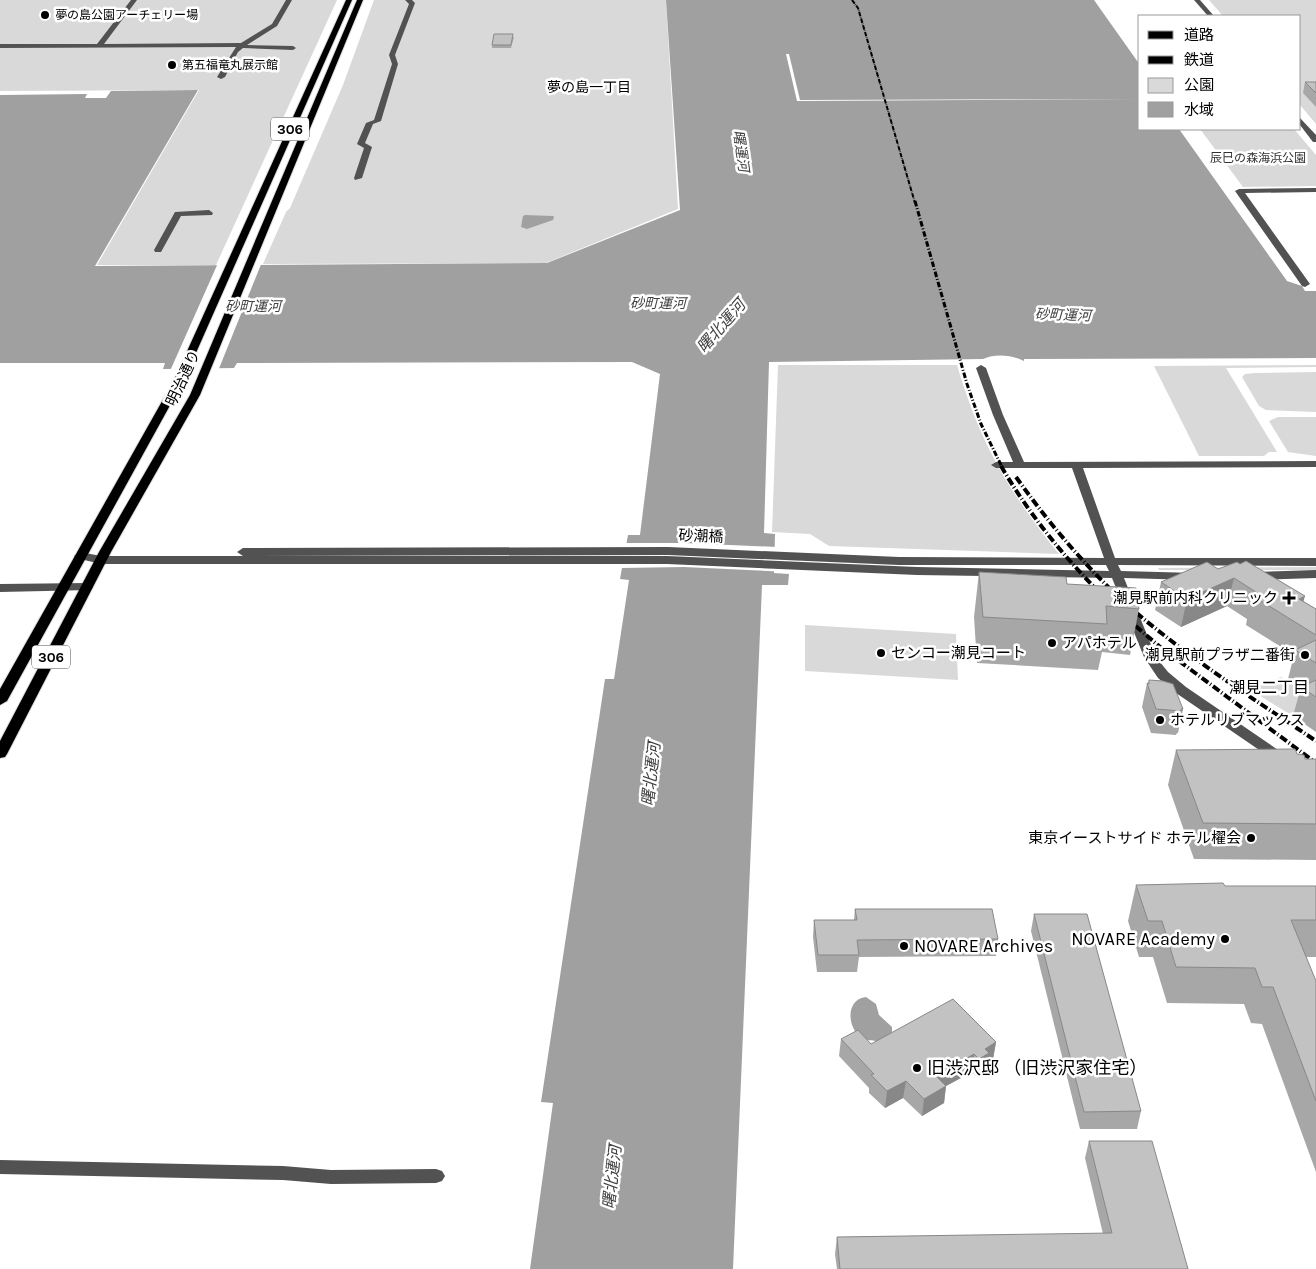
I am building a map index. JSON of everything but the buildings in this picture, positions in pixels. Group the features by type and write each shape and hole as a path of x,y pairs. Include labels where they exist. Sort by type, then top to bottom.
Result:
{"main road":[{"name":"明治通り","path":"0,702 179,380 349,0"},
{"name":"明治通り","path":"0,754 103,556 195,395 255,247 360,0"}],"street":[{"path":"99,46 134,0"},
{"path":"221,77 235,51 275,24 288,0"},
{"path":"358,178 368,147 361,144 370,123 377,121 395,64 392,56 411,6 408,0"},
{"path":"1197,0 1210,15"},
{"path":"0,46 242,45 247,47 293,48"},
{"path":"1301,121 1316,140"},
{"path":"1305,284 1239,191 1316,190"},
{"path":"158,250 178,214 209,213"},
{"path":"981,368 998,415 1020,465"},
{"path":"996,465 1316,464"},
{"path":"1076,465 1114,569 1146,648 1163,674 1180,690 1292,766"},
{"name":"砂潮橋","path":"80,556 607,556 668,560 792,560 917,571 1114,569"},
{"path":"1114,569 1316,562"},
{"path":"1114,569 1204,576"},
{"path":"1242,576 1316,574"},
{"path":"0,588 87,587"},
{"path":"0,1167 283,1173 332,1177 436,1176"}],"green space":[{"path":"0,0 337,0 216,265 97,265 199,90 0,91"},
{"path":"374,0 666,0 678,209 546,263 263,264 286,212 290,208 343,85"},
{"name":"辰巳の森海浜公園","path":"1209,0 1316,0 1316,124 1301,106 1301,15 1222,15"},
{"name":"辰巳の森海浜公園","path":"1201,130 1295,130 1316,155 1316,186 1243,187"},
{"path":"778,365 957,365 975,419 997,465 1025,509 1059,554 829,546 810,534 772,532"},
{"path":"1316,365 1316,367 1226,368 1277,452 1269,452 1264,456 1199,456 1154,366"},
{"path":"1316,372 1316,412 1266,410 1259,406 1242,377 1245,374 1255,373"},
{"path":"1278,417 1316,417 1316,456 1288,452 1269,421"},
{"path":"1316,567 1316,570 1159,570 1158,568"},
{"name":"センコー潮見コート","path":"805,625 956,634 958,680 805,671"},
{"path":"1281,677 1316,700 1316,703 1291,715 1251,690"}],"water":[{"path":"666,0 1094,0 1138,62 1138,130 1180,130 1287,281 1302,286 1305,291 1316,291 1316,358 1024,359 1024,361 1014,357 999,355 983,359 769,362 764,533 775,534 774,573 789,574 788,585 762,585 733,1269 530,1269 553,1103 541,1102 605,679 614,679 629,580 620,579 628,535 640,535 660,374 632,362 237,363 234,368 163,369 165,363 0,363 0,95 87,94 85,98 106,98 111,91 198,90 95,266 547,263 680,210"},
{"path":"523,216 554,217 553,220 527,229 521,227"},
{"path":"866,997 876,1004 879,1015 892,1027 892,1034 882,1041 862,1038 853,1028 850,1015 854,1003"}],"pier":[{"path":"786,54 789,54 800,100 1138,99 1138,99 797,101"},
{"path":"262,262 218,371 170,371 218,263"},
{"path":"624,543 684,543 777,547 777,571 789,572 684,567 620,568"}],"railway":[{"path":"852,0 858,8 915,203"},
{"path":"915,201 967,384 981,424 1002,467"},
{"path":"1001,466 1047,534 1102,595"},
{"path":"1016,477 1067,543 1125,603 1194,658 1316,741"},
{"path":"1125,617 1159,646 1316,763"}],"place":[{"name":"夢の島公園アーチェリー場","path":"45,15"},
{"name":"第五福竜丸展示館","path":"172,65"},
{"name":"潮見駅前内科クリニック","path":"1289,598"},
{"name":"アパホテル","path":"1052,643"},
{"name":"センコー潮見コート","path":"881,653"},
{"name":"潮見駅前プラザ二番街","path":"1305,655"},
{"name":"ホテルリブマックス","path":"1160,720"},
{"name":"東京イーストサイド ホテル櫂会","path":"1251,838"},
{"name":"NOVARE Academy","path":"1225,939"},
{"name":"NOVARE Archives","path":"904,946"},
{"name":"旧渋沢邸 （旧渋沢家住宅）","path":"917,1068"}],"district":[{"name":"夢の島一丁目","path":"589,87"},
{"name":"潮見二丁目","path":"1269,687"}],"water label":[{"name":"曙運河","path":"741,151"},
{"name":"砂町運河","path":"658,303"},
{"name":"砂町運河","path":"253,306"},
{"name":"砂町運河","path":"1063,315"},
{"name":"曙北運河","path":"721,326"},
{"name":"曙北運河","path":"651,774"},
{"name":"曙北運河","path":"612,1177"}]}
